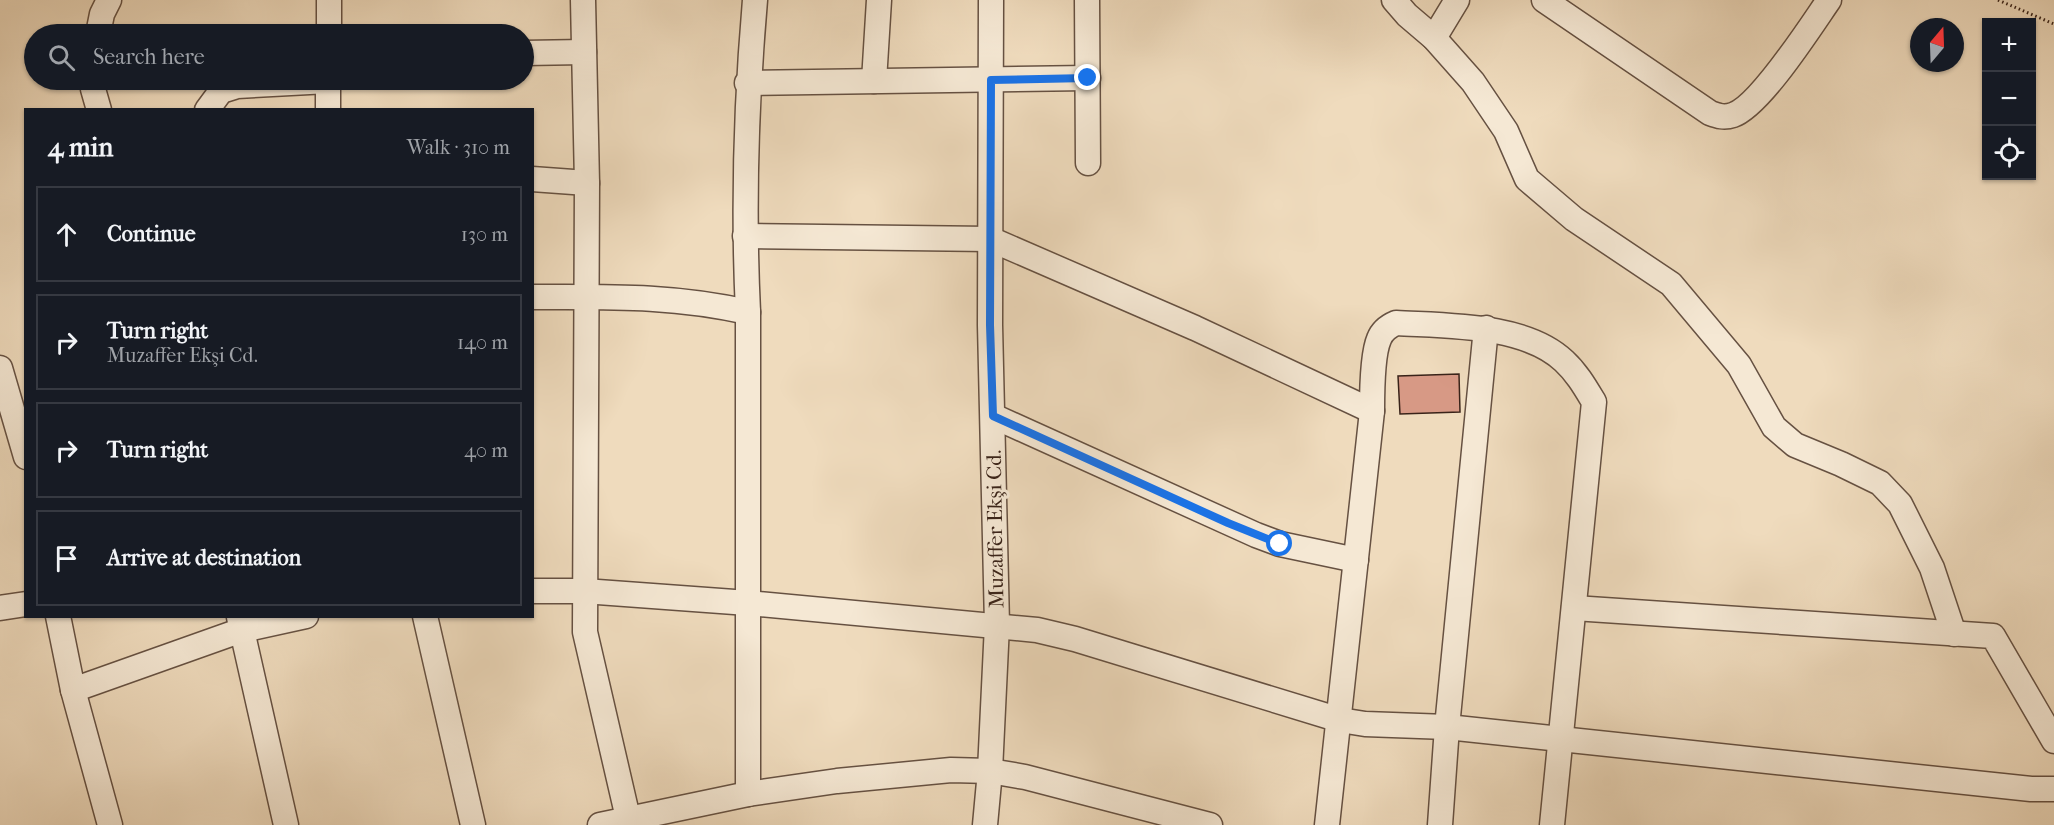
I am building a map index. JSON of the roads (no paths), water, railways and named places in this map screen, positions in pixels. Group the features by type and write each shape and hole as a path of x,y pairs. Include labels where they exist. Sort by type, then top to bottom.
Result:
{"street":[{"path":"100,24 109,0"},
{"path":"329,0 329,24"},
{"path":"583,0 588,183 585,632 628,818"},
{"path":"748,794 748,312 745,236 747,83 755,0"},
{"path":"874,81 879,0"},
{"name":"Muzaffer Ekşi Cd.","path":"985,825 990,771 996,626 990,325 991,0"},
{"path":"1087,0 1088,163"},
{"path":"1394,0 1407,15 1434,38 1473,82 1506,131 1527,179 1574,219 1671,284 1739,365 1774,427 1795,446 1841,464 1880,483 1900,504 1932,568 1954,634"},
{"path":"1434,38 1457,0"},
{"path":"1544,0 1710,113 1725,117 1740,112 1764,89 1829,0"},
{"path":"534,53 584,52"},
{"path":"747,83 1088,78"},
{"path":"93,90 98,108"},
{"path":"208,108 224,90"},
{"path":"328,90 328,108"},
{"path":"534,179 588,183"},
{"path":"745,236 990,239 1195,328 1372,411"},
{"path":"534,297 663,298 748,312"},
{"path":"1327,825 1372,411 1372,378 1378,339 1387,327 1396,323 1486,328 1538,343 1563,360 1581,380 1594,402 1552,825"},
{"path":"1440,825 1447,727 1486,328"},
{"path":"0,368 24,448"},
{"path":"993,416 1256,535 1280,544 1356,560"},
{"path":"534,591 584,591 748,603 1037,630 1075,639 1340,720 1365,724 1447,727 2031,789 2054,789"},
{"path":"0,608 24,604"},
{"path":"1574,608 1993,636 2054,741"},
{"path":"58,618 73,690 110,825"},
{"path":"73,690 241,623 287,618"},
{"path":"424,618 473,825"},
{"path":"241,623 286,825"},
{"path":"600,825 748,794 951,770 990,771 1025,777 1210,825"}]}
